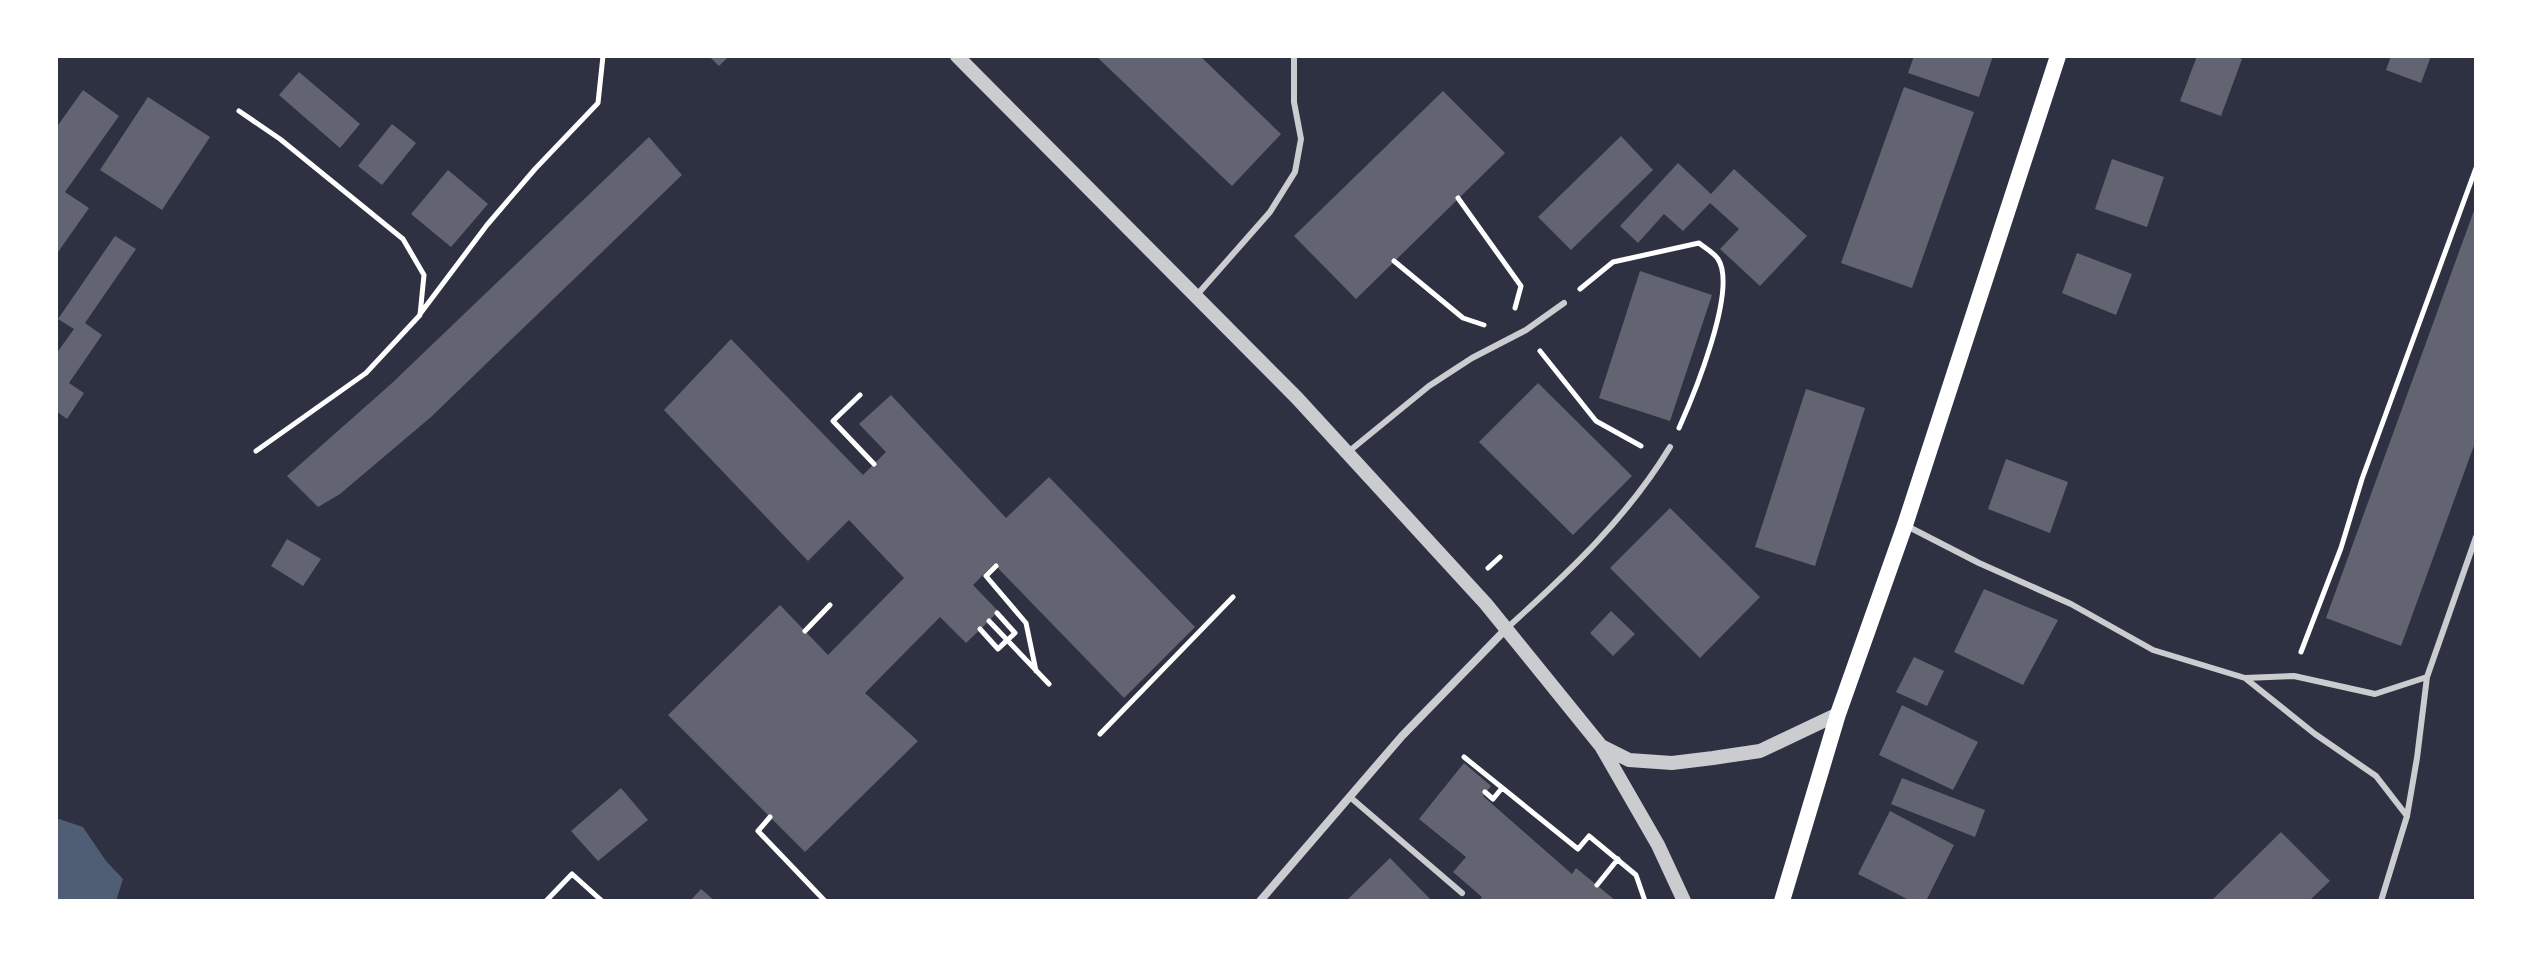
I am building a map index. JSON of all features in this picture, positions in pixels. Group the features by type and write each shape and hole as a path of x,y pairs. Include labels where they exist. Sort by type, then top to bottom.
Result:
{"main road":[{"path":"1782,901 1838,714 1905,525 2058,56"}],"street":[{"path":"957,56 1347,453 1506,629 1601,746 1658,845 1684,901"},
{"path":"1260,901 1402,736 1506,629"},
{"path":"1601,746 1629,760 1672,763 1713,758 1760,751 1838,714"}],"lane":[{"path":"1196,296 1270,212 1295,172 1301,139 1294,102 1294,56"},
{"path":"1347,453 1429,386 1472,358 1526,330 1564,303"},
{"path":"1506,629 1617,522 1652,477 1670,447"},
{"path":"1905,525 1979,563 2071,604 2153,650 2245,678 2294,676 2375,694 2427,677"},
{"path":"2381,901 2407,816 2427,677 2476,537"},
{"path":"2245,678 2315,734 2376,776 2407,816"},
{"path":"1350,797 1462,893"}],"path":[{"path":"256,451 366,373 420,315 487,225 598,103 603,56"},
{"path":"239,111 280,139 403,239 424,275 420,315"},
{"path":"2294,676 2476,168"},
{"path":"1458,198 1521,286 1512,321"},
{"path":"1564,303 1613,262 1699,243 1719,260 1724,283 1719,314 1708,353 1670,447"},
{"path":"860,395 833,421 874,464"},
{"path":"996,566 986,576 1026,623 1036,671"},
{"path":"1100,734 1233,597"},
{"path":"805,631 830,605"},
{"path":"997,613 1015,633 998,649"},
{"path":"989,621 1049,684"},
{"path":"980,629 998,649"},
{"path":"998,649 1007,640"},
{"path":"1464,757 1578,849 1589,836 1618,859 1636,875 1645,901"},
{"path":"1485,792 1493,799 1502,788"},
{"path":"770,817 758,831 825,901"},
{"path":"1597,885 1618,859"},
{"path":"546,901 572,874 602,901"}],"water":[{"path":"56,818 83,827 106,861 123,879 116,901 56,901"}],"building":[{"path":"709,56 729,56 719,66"},
{"path":"1096,56 1200,56 1281,134 1232,186"},
{"path":"1914,56 1993,56 1979,97 1908,73"},
{"path":"2197,56 2235,56 2242,59 2221,116 2180,101"},
{"path":"2391,56 2431,56 2421,83 2386,70"},
{"path":"299,72 360,124 340,148 279,95"},
{"path":"1904,87 1974,112 1912,288 1841,263"},
{"path":"83,90 119,116 65,192 89,208 56,255 56,128"},
{"path":"1443,91 1505,153 1356,299 1294,236"},
{"path":"148,97 210,137 162,210 100,170"},
{"path":"392,124 416,143 382,185 358,166"},
{"path":"1621,136 1653,170 1571,250 1538,217"},
{"path":"649,137 682,175 431,417 340,494 318,507 287,476 391,384"},
{"path":"2112,159 2164,177 2147,227 2095,209"},
{"path":"1678,163 1711,194 1734,169 1807,236 1760,286 1720,249 1739,229 1710,203 1683,231 1664,214 1638,243 1620,226"},
{"path":"448,170 488,204 451,247 411,214"},
{"path":"2476,205 2476,440 2401,646 2326,618"},
{"path":"115,236 136,249 85,323 102,335 69,383 84,393 67,419 56,411 56,354 74,329 58,319"},
{"path":"2077,253 2132,274 2116,315 2062,293"},
{"path":"1640,271 1712,295 1670,421 1599,398"},
{"path":"731,339 863,475 886,452 859,424 891,395 1006,518 1049,477 1195,627 1124,698 994,564 973,585 998,611 989,621 966,643 940,617 865,693 918,741 805,852 668,715 780,605 828,655 904,578 849,520 808,561 664,410"},
{"path":"1538,383 1632,476 1573,535 1479,442"},
{"path":"1806,389 1865,408 1815,566 1755,547"},
{"path":"2006,459 2068,482 2050,533 1988,509"},
{"path":"1670,508 1760,597 1700,658 1610,568"},
{"path":"287,539 321,559 303,586 271,566"},
{"path":"1984,589 2058,620 2023,685 1954,652"},
{"path":"1611,611 1635,634 1613,656 1590,633"},
{"path":"1914,657 1944,671 1927,706 1896,692"},
{"path":"1902,705 1978,742 1953,790 1879,755"},
{"path":"1464,763 1491,786 1483,796 1572,874 1576,868 1616,901 1479,901 1482,897 1453,872 1466,857 1419,819"},
{"path":"1902,778 1985,810 1975,837 1891,804"},
{"path":"621,788 648,820 598,861 571,831"},
{"path":"1890,811 1954,845 1926,901 1911,901 1858,874"},
{"path":"2281,832 2330,881 2309,901 2211,901"},
{"path":"1390,858 1432,901 1346,901"},
{"path":"701,889 715,901 690,901"}]}
